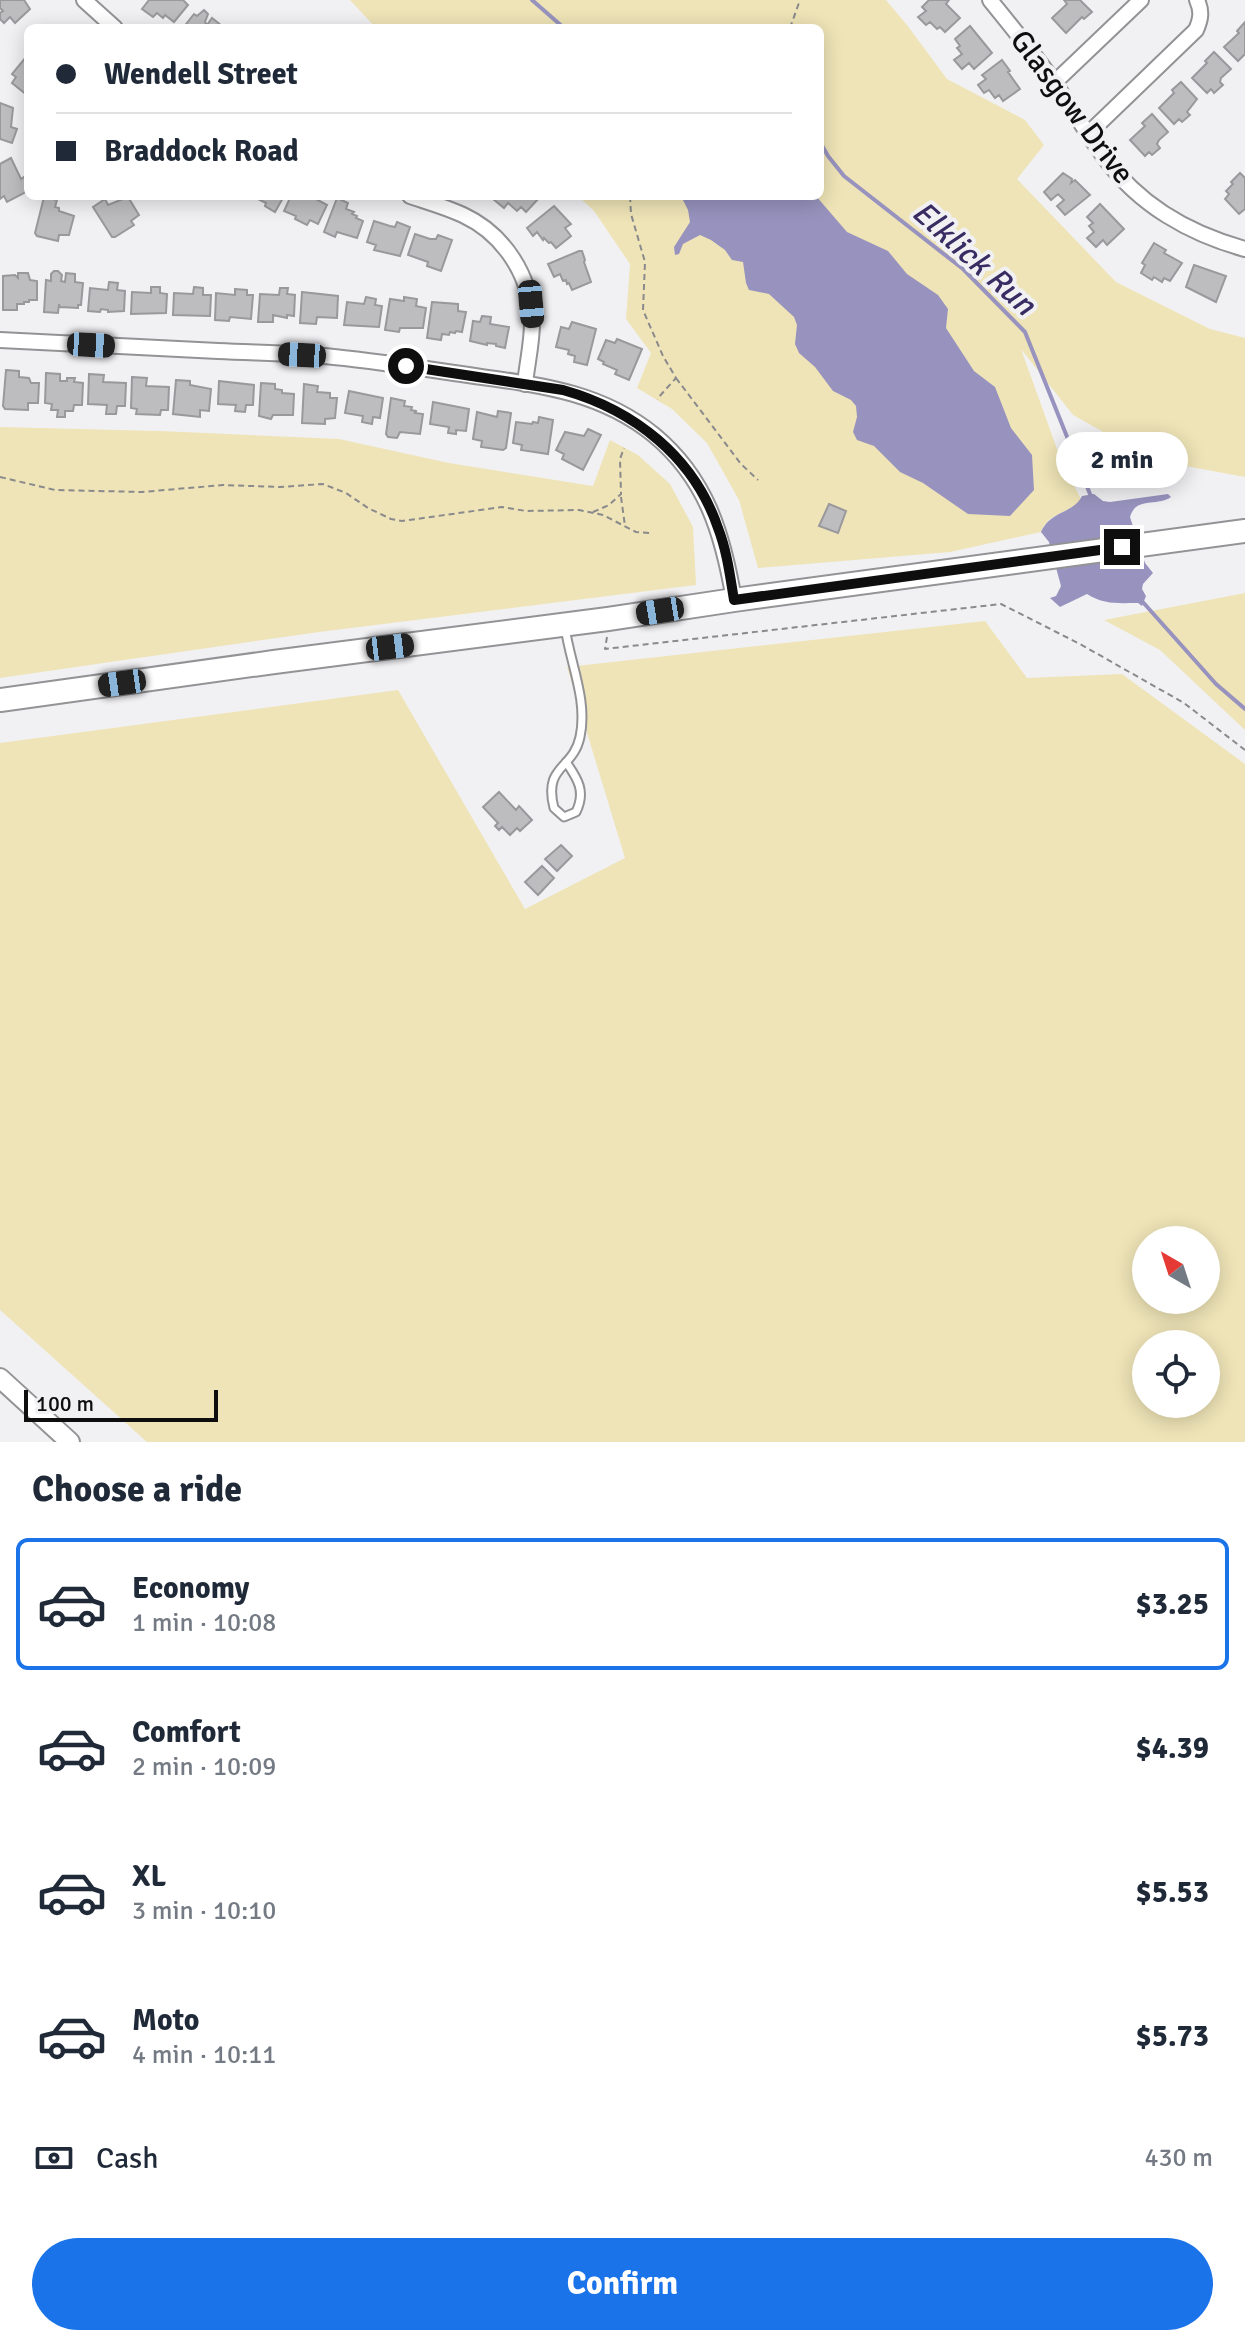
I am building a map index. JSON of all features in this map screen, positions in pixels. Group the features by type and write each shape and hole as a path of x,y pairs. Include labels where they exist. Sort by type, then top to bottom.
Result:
{"main road":[{"path":"0,700 1245,531"}],"street":[{"path":"84,0 111,24"},
{"name":"Glasgow Drive","path":"990,0 1124,181 1171,219 1197,233 1245,249"},
{"path":"1054,83 1141,0"},
{"path":"1088,134 1196,30 1201,9 1197,0"},
{"path":"422,200 462,214 480,224 508,251 519,269 527,288 532,323 525,384"},
{"path":"0,340 332,357 525,384 588,397 614,408 654,436 692,477 718,527 734,600"},
{"path":"0,1378 70,1442"}],"lane":[{"path":"564,625 582,708 575,753 566,762 554,775 551,787 554,808 564,817 576,812 582,797 578,780 566,762"}],"path":[{"path":"791,24 800,0"},
{"path":"630,200 631,214 645,262 643,310 663,356 741,464 758,480"},
{"path":"657,399 676,378"},
{"path":"624,448 620,459 625,527"},
{"path":"0,477 55,490 142,492 223,485 280,487 323,484 346,493 391,519 402,521 502,507 526,511 579,510 603,515 641,534 649,533"},
{"path":"592,512 609,505 621,494"},
{"path":"608,619 605,649 1001,604 1080,644 1184,703 1245,750"}],"shaded area":[{"path":"350,0 886,0 947,79 1025,120 1044,145 1017,179 1116,282 1210,329 1245,338 1245,477 1153,460 1073,415 1021,349 1061,460 1081,499 1076,504 1050,520 1041,532 950,552 758,568 739,500 707,443 672,409 637,388 651,353 626,319 630,264 594,211 582,200 824,200 824,24 372,24"},
{"path":"683,200 819,200 847,232 888,251 907,274 938,295 948,309 946,328 974,371 995,387 1011,428 1032,455 1034,490 1010,516 968,514 923,483 900,472 874,446 857,440 853,432 856,406 833,391 815,367 799,353 795,344 797,325 794,317 769,294 749,290 743,262 732,260 725,250 700,235 683,244 679,254 675,255 674,247 690,222"},
{"path":"0,427 339,439 449,463 593,486 610,440 638,455 670,484 693,527 696,585 319,632 0,678"},
{"path":"1094,494 1110,502 1168,494 1171,497 1137,506 1130,517 1145,563 1153,573 1143,584 1146,596 1142,606 1138,603 1106,602 1087,594 1060,607 1050,598 1056,596 1061,586 1049,542 1041,532 1050,520 1073,506 1082,496"},
{"path":"1245,593 1245,730 1160,650 1104,620"},
{"path":"985,621 1027,678 1122,674 1245,764 1245,1442 147,1442 0,1310 0,743 398,690 525,909 625,858 567,667"}],"building":[{"path":"0,0 24,0 30,9 15,23 10,17 4,23 0,19 3,11"},
{"path":"149,0 183,0 188,5 174,22 157,13 153,17 142,9"},
{"path":"929,0 949,0 946,4 960,18 945,32 930,22 926,25 918,17 926,11 922,7"},
{"path":"1064,0 1080,0 1092,12 1066,33 1052,18 1067,4"},
{"path":"204,10 208,14 206,24 186,24 194,14 197,16"},
{"path":"1245,22 1245,54 1238,61 1224,47 1239,33 1237,31"},
{"path":"970,26 992,53 974,69 969,63 962,69 954,60 962,54 955,39"},
{"path":"1214,52 1231,69 1221,78 1223,85 1214,93 1211,89 1207,93 1192,78"},
{"path":"24,59 24,93 12,83 16,77 12,74"},
{"path":"1002,60 1020,89 1003,101 999,95 995,98 989,90 984,93 978,85 986,79 982,75"},
{"path":"1181,82 1197,99 1187,112 1190,115 1174,124 1159,108"},
{"path":"0,103 13,108 11,127 17,129 12,143 0,139"},
{"path":"1152,114 1168,132 1157,144 1160,148 1152,155 1149,152 1145,156 1130,140 1145,126 1142,123"},
{"path":"11,158 21,179 24,177 24,193 7,202 4,196 0,199 0,164"},
{"path":"1063,173 1072,179 1071,183 1075,180 1090,195 1065,215 1057,206 1064,200 1058,194 1051,200 1044,192"},
{"path":"1240,173 1245,178 1245,209 1239,214 1225,199 1229,194 1226,191 1233,184 1231,182"},
{"path":"43,200 57,200 55,207 59,211 74,216 69,235 59,235 58,241 35,233"},
{"path":"104,200 108,205 130,200 139,215 131,221 134,225 112,237 93,207"},
{"path":"260,200 282,200 275,212 265,206 266,203"},
{"path":"289,200 318,200 327,205 318,224 310,220 307,225 284,211"},
{"path":"336,200 348,203 346,209 363,221 357,238 337,232 335,237 324,232"},
{"path":"494,200 537,200 526,212 521,207 517,211 508,203 504,208"},
{"path":"1100,204 1124,229 1107,245 1103,240 1096,247 1087,238 1094,232 1089,226 1093,223 1087,217"},
{"path":"554,206 571,224 565,228 571,236 556,248 537,232 533,236 527,228"},
{"path":"374,221 395,227 397,222 410,227 400,256 374,250 376,245 367,242"},
{"path":"415,234 430,239 436,239 438,235 452,240 441,271 427,266 428,262 408,255"},
{"path":"1154,243 1182,263 1170,281 1164,278 1162,282 1154,277 1152,280 1141,273 1145,265 1142,263"},
{"path":"582,251 591,282 572,290 560,274 554,277 548,264"},
{"path":"1194,265 1226,276 1216,302 1186,287"},
{"path":"54,271 62,275 61,281 65,282 66,273 75,274 75,282 83,283 78,308 60,307 59,304 58,313 44,312 46,280 51,281"},
{"path":"18,273 28,273 30,280 37,281 37,300 17,304 17,310 3,310 3,276 15,275 18,278"},
{"path":"109,282 118,283 117,290 125,291 124,311 88,311 90,288 108,290"},
{"path":"151,287 160,287 160,293 167,294 166,313 131,314 132,292 151,293"},
{"path":"194,287 203,288 203,295 211,295 210,316 173,315 174,293 193,294"},
{"path":"280,288 288,288 287,294 295,295 294,316 273,315 273,322 258,322 260,294 279,295"},
{"path":"235,289 247,290 247,295 253,295 251,319 230,317 229,321 215,320 216,293 235,295"},
{"path":"302,292 338,296 337,318 317,317 316,324 300,323"},
{"path":"366,297 376,299 375,305 382,306 379,327 344,325 347,302 364,304"},
{"path":"404,297 417,299 416,306 426,308 423,328 400,328 399,332 385,330 390,299 404,301"},
{"path":"432,302 458,304 458,311 466,312 462,332 442,334 441,340 427,338"},
{"path":"482,316 491,317 490,324 509,327 505,348 470,341 473,321 480,322"},
{"path":"572,322 596,329 587,365 574,362 575,356 568,354 569,350 556,347 561,327 569,329"},
{"path":"617,339 642,349 629,380 615,374 617,370 598,359 606,340 615,343"},
{"path":"6,370 19,371 19,377 39,383 38,403 28,403 28,410 5,409"},
{"path":"46,373 60,374 60,381 75,378 74,382 83,383 82,405 74,405 73,411 65,411 65,417 57,417 58,410 51,410 52,404 45,403"},
{"path":"89,374 104,375 103,382 126,383 125,406 117,406 116,414 106,414 107,405 88,404"},
{"path":"132,377 147,378 146,386 169,387 168,410 161,410 160,415 136,414 137,409 131,408"},
{"path":"176,380 190,381 190,385 211,389 209,411 200,410 200,417 173,414"},
{"path":"219,381 254,385 253,405 246,405 245,412 235,411 236,405 218,404"},
{"path":"261,383 275,384 275,389 282,390 282,393 294,394 293,415 273,415 271,419 259,416"},
{"path":"304,384 318,386 317,392 330,393 330,398 337,398 335,418 325,419 325,424 302,423"},
{"path":"349,391 383,398 380,418 373,417 372,424 362,422 363,416 345,413"},
{"path":"391,398 405,401 404,406 423,414 420,434 400,432 397,438 388,437"},
{"path":"433,402 469,409 466,431 448,433 449,427 430,424"},
{"path":"498,411 511,413 506,448 481,447 482,441 473,439 477,412 497,417"},
{"path":"539,417 553,420 548,454 521,450 522,445 513,443 516,422 538,423"},
{"path":"588,429 601,435 583,470 562,459 564,454 556,450 565,432 584,436"},
{"path":"829,504 846,511 838,533 819,526"},
{"path":"499,792 516,810 519,806 532,820 510,835 502,827 499,830 495,826 498,823 483,807"},
{"path":"561,845 572,856 557,871 545,859"},
{"path":"542,866 554,878 538,895 525,882"}],"waterway":[{"name":"Elklick Run","path":"532,0 559,24"},
{"name":"Elklick Run","path":"824,149 844,176 963,269 1025,332 1092,499"},
{"name":"Elklick Run","path":"1141,600 1216,684 1245,709"}],"route":[{"path":"406,366 563,390 614,408 636,422 674,455 707,502 726,553 734,600 1122,547"}]}
